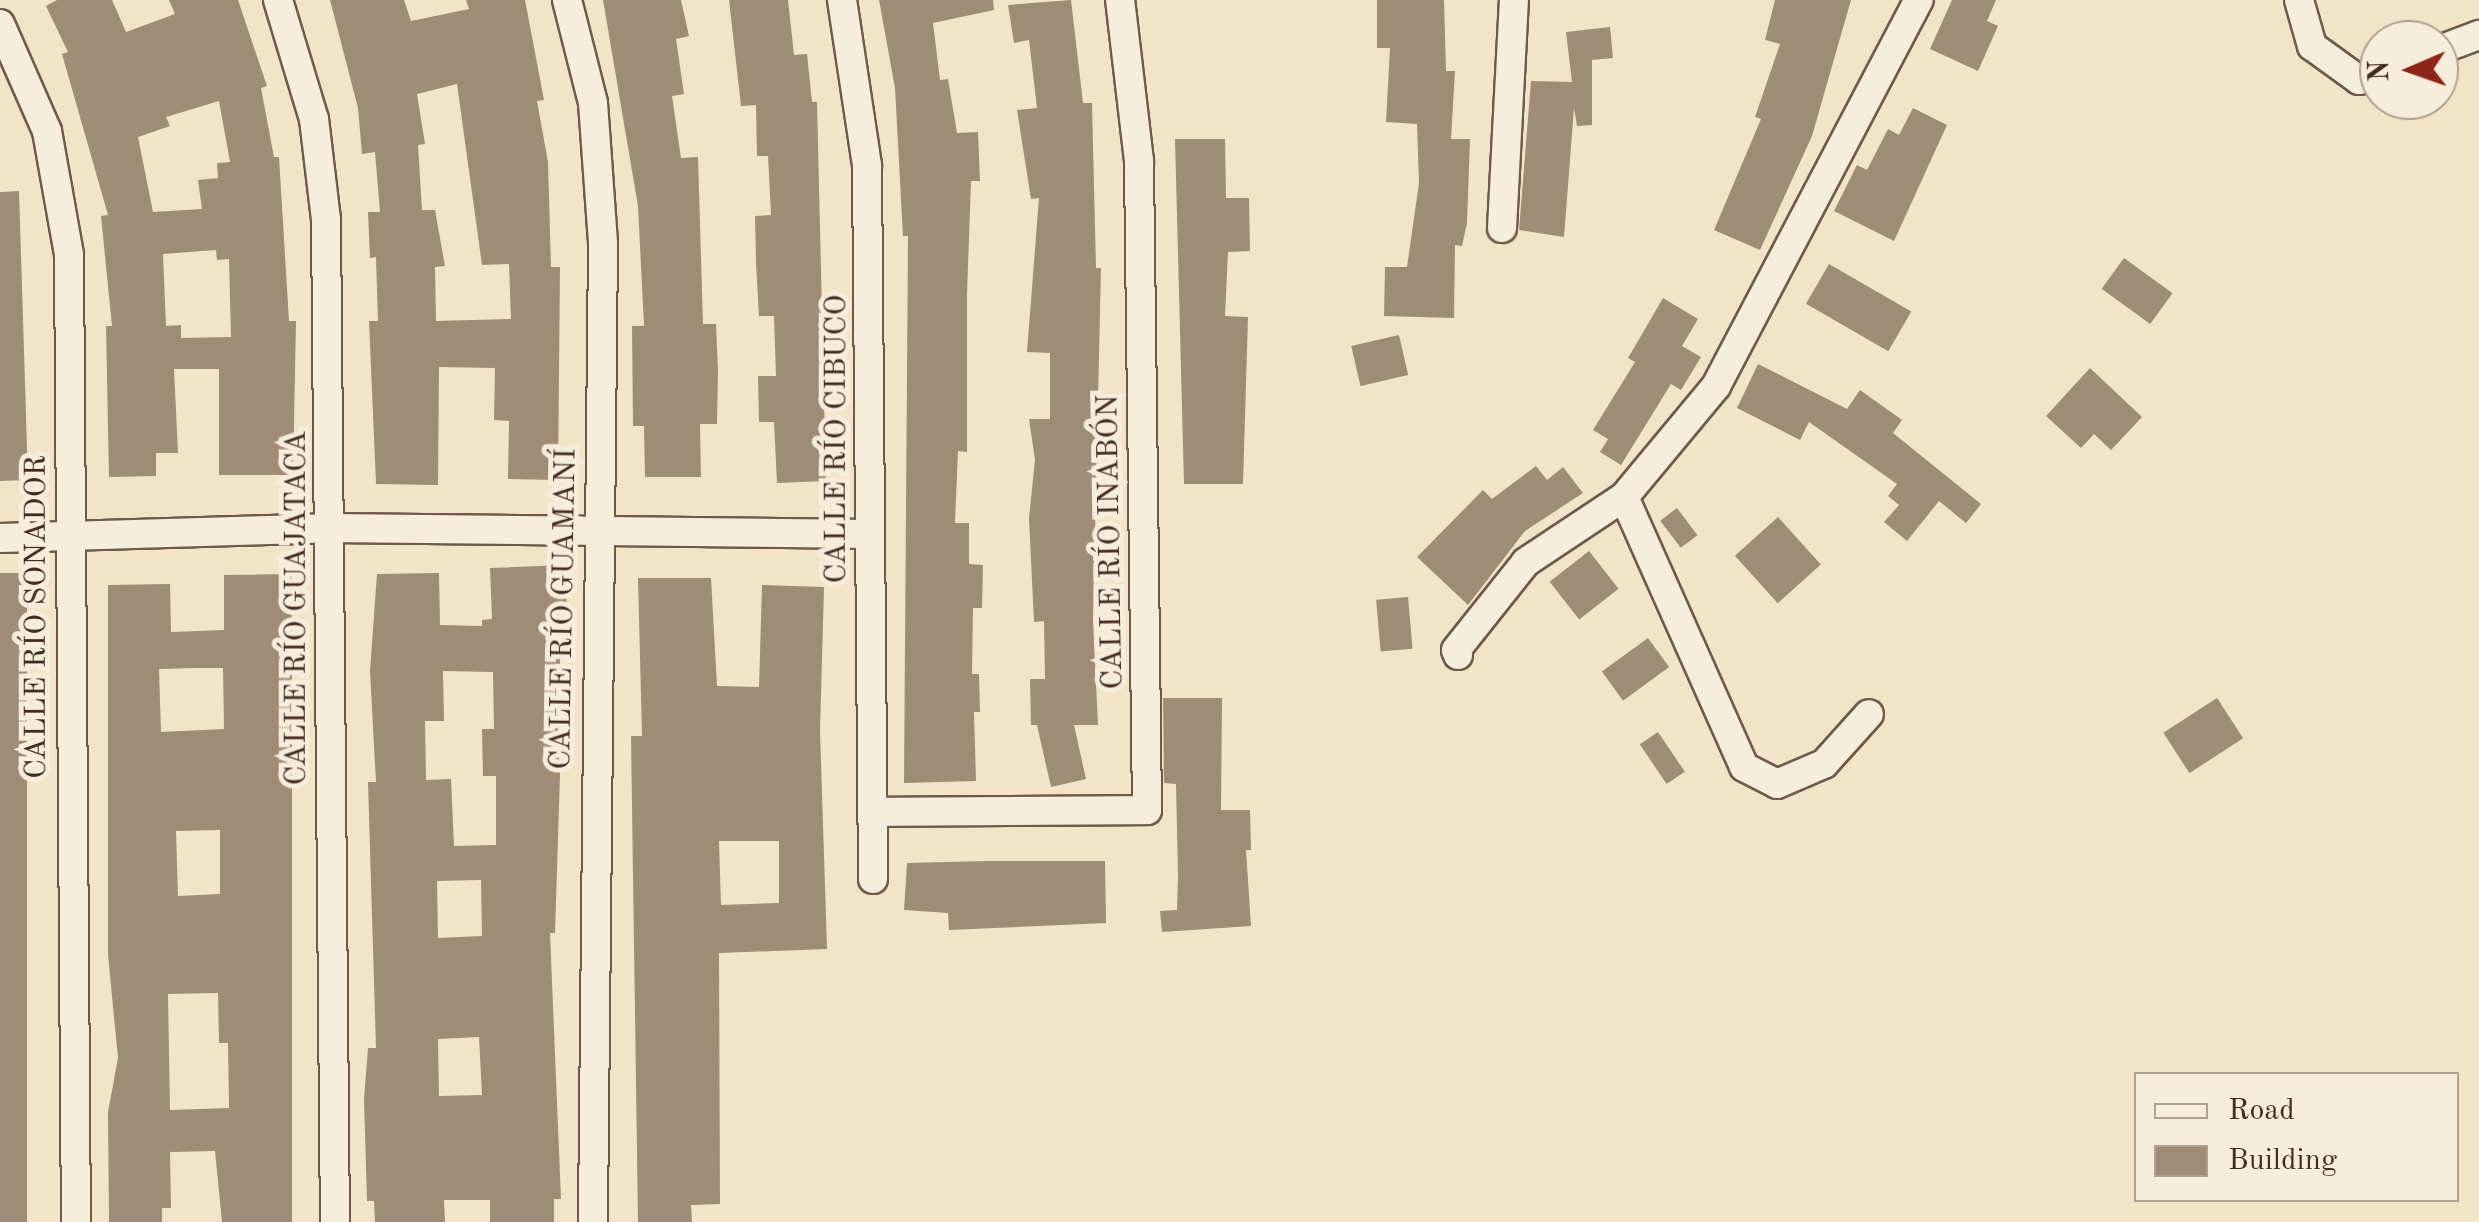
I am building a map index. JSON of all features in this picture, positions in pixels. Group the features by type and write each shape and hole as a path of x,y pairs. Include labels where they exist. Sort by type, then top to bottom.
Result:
{"street":[{"name":"CALLE RÍO GUAJATACA","path":"278,0 314,120 326,220 335,1222"},
{"name":"CALLE RÍO GUAMANÍ","path":"567,0 593,103 602,185 596,530 593,1222"},
{"name":"CALLE RÍO CIBUCO","path":"842,0 867,165 872,879"},
{"name":"CALLE RÍO INABÓN","path":"872,812 1147,810 1139,161 1120,0"},
{"path":"1502,228 1514,0"},
{"path":"1458,655 1456,650 1526,562 1624,496 1716,386 1920,0"},
{"path":"2299,0 2312,46 2359,80"},
{"name":"CALLE RÍO SONADOR","path":"0,24 47,132 69,255 68,534 76,1222"},
{"path":"1624,496 1744,766 1777,784 1824,764 1869,714"},
{"path":"0,538 328,528 870,534"}],"building":[{"path":"57,0 112,0 126,32 175,14 169,0 238,0 267,86 261,88 274,157 279,157 289,321 296,321 293,475 219,475 219,369 174,369 178,453 156,453 156,476 109,477 106,326 112,326 101,216 108,215 62,54 68,52 46,6","holes":["219,101 230,162 217,163 218,178 198,180 202,209 153,212 138,137 170,126 166,117","216,250 217,260 229,259 231,337 181,338 181,325 166,326 163,254"]},
{"path":"330,0 404,0 411,21 469,9 466,0 525,0 544,100 537,101 548,162 551,267 560,267 558,480 508,479 509,421 494,420 495,368 439,367 438,485 376,484 369,321 378,321 376,257 370,258 368,212 380,212 375,152 362,154 358,108","holes":["457,84 482,265 509,264 511,319 436,321 435,267 445,266 435,210 422,210 418,145 425,144 417,94"]},
{"path":"603,0 681,0 689,36 676,39 684,94 672,96 681,158 698,157 703,324 716,324 718,371 717,424 700,424 701,477 645,477 644,426 633,426 632,326 644,326 638,206"},
{"path":"729,0 788,0 794,55 807,54 812,102 817,102 826,481 777,483 774,422 759,422 758,376 776,376 774,316 759,316 756,263 755,216 771,215 768,156 757,156 756,105 741,106"},
{"path":"879,0 993,0 994,10 933,23 940,80 948,79 957,133 978,132 980,181 971,181 967,294 967,452 958,451 955,523 969,523 969,564 983,565 982,608 973,608 972,674 979,674 980,712 974,712 976,781 904,783 908,236 903,236 895,88"},
{"path":"1071,0 1083,103 1092,103 1096,268 1101,268 1093,619 1098,725 1074,725 1086,779 1051,787 1037,725 1031,725 1030,679 1045,679 1044,621 1034,622 1029,518 1035,460 1029,419 1050,419 1050,353 1027,352 1039,198 1031,199 1017,110 1037,108 1029,40 1014,43 1008,5"},
{"path":"1377,0 1444,0 1446,71 1455,71 1451,139 1470,139 1467,223 1462,246 1455,245 1454,318 1384,316 1385,267 1407,267 1419,183 1417,124 1386,122 1390,48 1377,48"},
{"path":"1775,0 1851,0 1812,136 1760,250 1714,230 1761,119 1755,117 1780,44 1765,40"},
{"path":"1952,0 1996,0 1987,21 1998,26 1978,71 1930,49"},
{"path":"1610,27 1613,58 1592,60 1592,125 1577,126 1574,108 1564,237 1519,230 1531,81 1572,82 1566,32"},
{"path":"1913,108 1947,125 1894,241 1834,211 1857,165 1867,170 1888,129 1899,135"},
{"path":"1175,139 1225,139 1226,198 1249,198 1250,251 1228,252 1225,316 1248,317 1243,484 1184,484"},
{"path":"19,191 28,480 0,481 0,192"},
{"path":"2124,258 2173,293 2150,324 2102,289"},
{"path":"1829,264 1911,312 1888,351 1806,304"},
{"path":"1663,298 1698,319 1682,346 1701,357 1681,390 1671,384 1621,465 1600,452 1608,439 1593,430 1635,362 1628,358"},
{"path":"1399,335 1408,375 1360,386 1351,346"},
{"path":"1758,364 1847,409 1860,390 1902,420 1893,433 1981,504 1966,523 1939,501 1907,541 1884,522 1899,505 1888,496 1897,484 1809,422 1800,440 1737,408"},
{"path":"2090,368 2142,417 2111,450 2094,434 2081,448 2046,416"},
{"path":"1536,466 1547,480 1563,467 1583,493 1525,531 1468,605 1417,557 1483,490 1492,499"},
{"path":"1677,508 1697,535 1681,548 1660,521"},
{"path":"1778,517 1821,565 1778,603 1735,556"},
{"path":"1589,551 1619,589 1579,620 1550,582"},
{"path":"565,565 567,612 559,612 560,664 555,664 560,775 555,933 550,933 561,1199 554,1199 554,1222 490,1222 490,1200 444,1200 445,1222 375,1222 374,1201 367,1201 364,1099 368,1048 376,1048 368,782 376,782 370,671 377,574 439,573 440,625 482,626 482,620 492,619 490,568","holes":["443,671 493,672 494,729 482,729 483,776 496,776 496,845 454,846 451,779 426,780 425,721 444,721","481,880 482,936 438,938 437,881","479,1037 482,1095 439,1096 438,1039"]},
{"path":"0,573 27,573 27,1222 0,1222"},
{"path":"292,574 292,1222 222,1222 215,1151 170,1152 171,1208 162,1208 162,1222 109,1222 108,1112 118,1058 108,955 108,585 170,584 171,632 224,630 224,575","holes":["223,668 224,729 161,732 159,669","220,830 220,894 178,896 176,831","218,993 219,1043 228,1043 229,1108 170,1110 168,994"]},
{"path":"638,578 711,578 717,686 759,687 762,585 824,587 820,731 827,949 719,953 720,1204 691,1205 692,1222 638,1222 631,736 642,736","holes":["719,841 779,841 779,903 721,905"]},
{"path":"1408,597 1413,649 1381,652 1376,600"},
{"path":"1648,638 1669,667 1623,701 1602,672"},
{"path":"1163,698 1222,698 1221,810 1250,810 1251,850 1246,850 1251,926 1162,932 1160,911 1177,910 1178,875 1176,784 1164,783"},
{"path":"2217,698 2243,738 2189,773 2163,733"},
{"path":"1658,732 1685,772 1667,784 1640,744"},
{"path":"1105,861 1106,923 949,930 948,913 904,910 907,863"}]}
